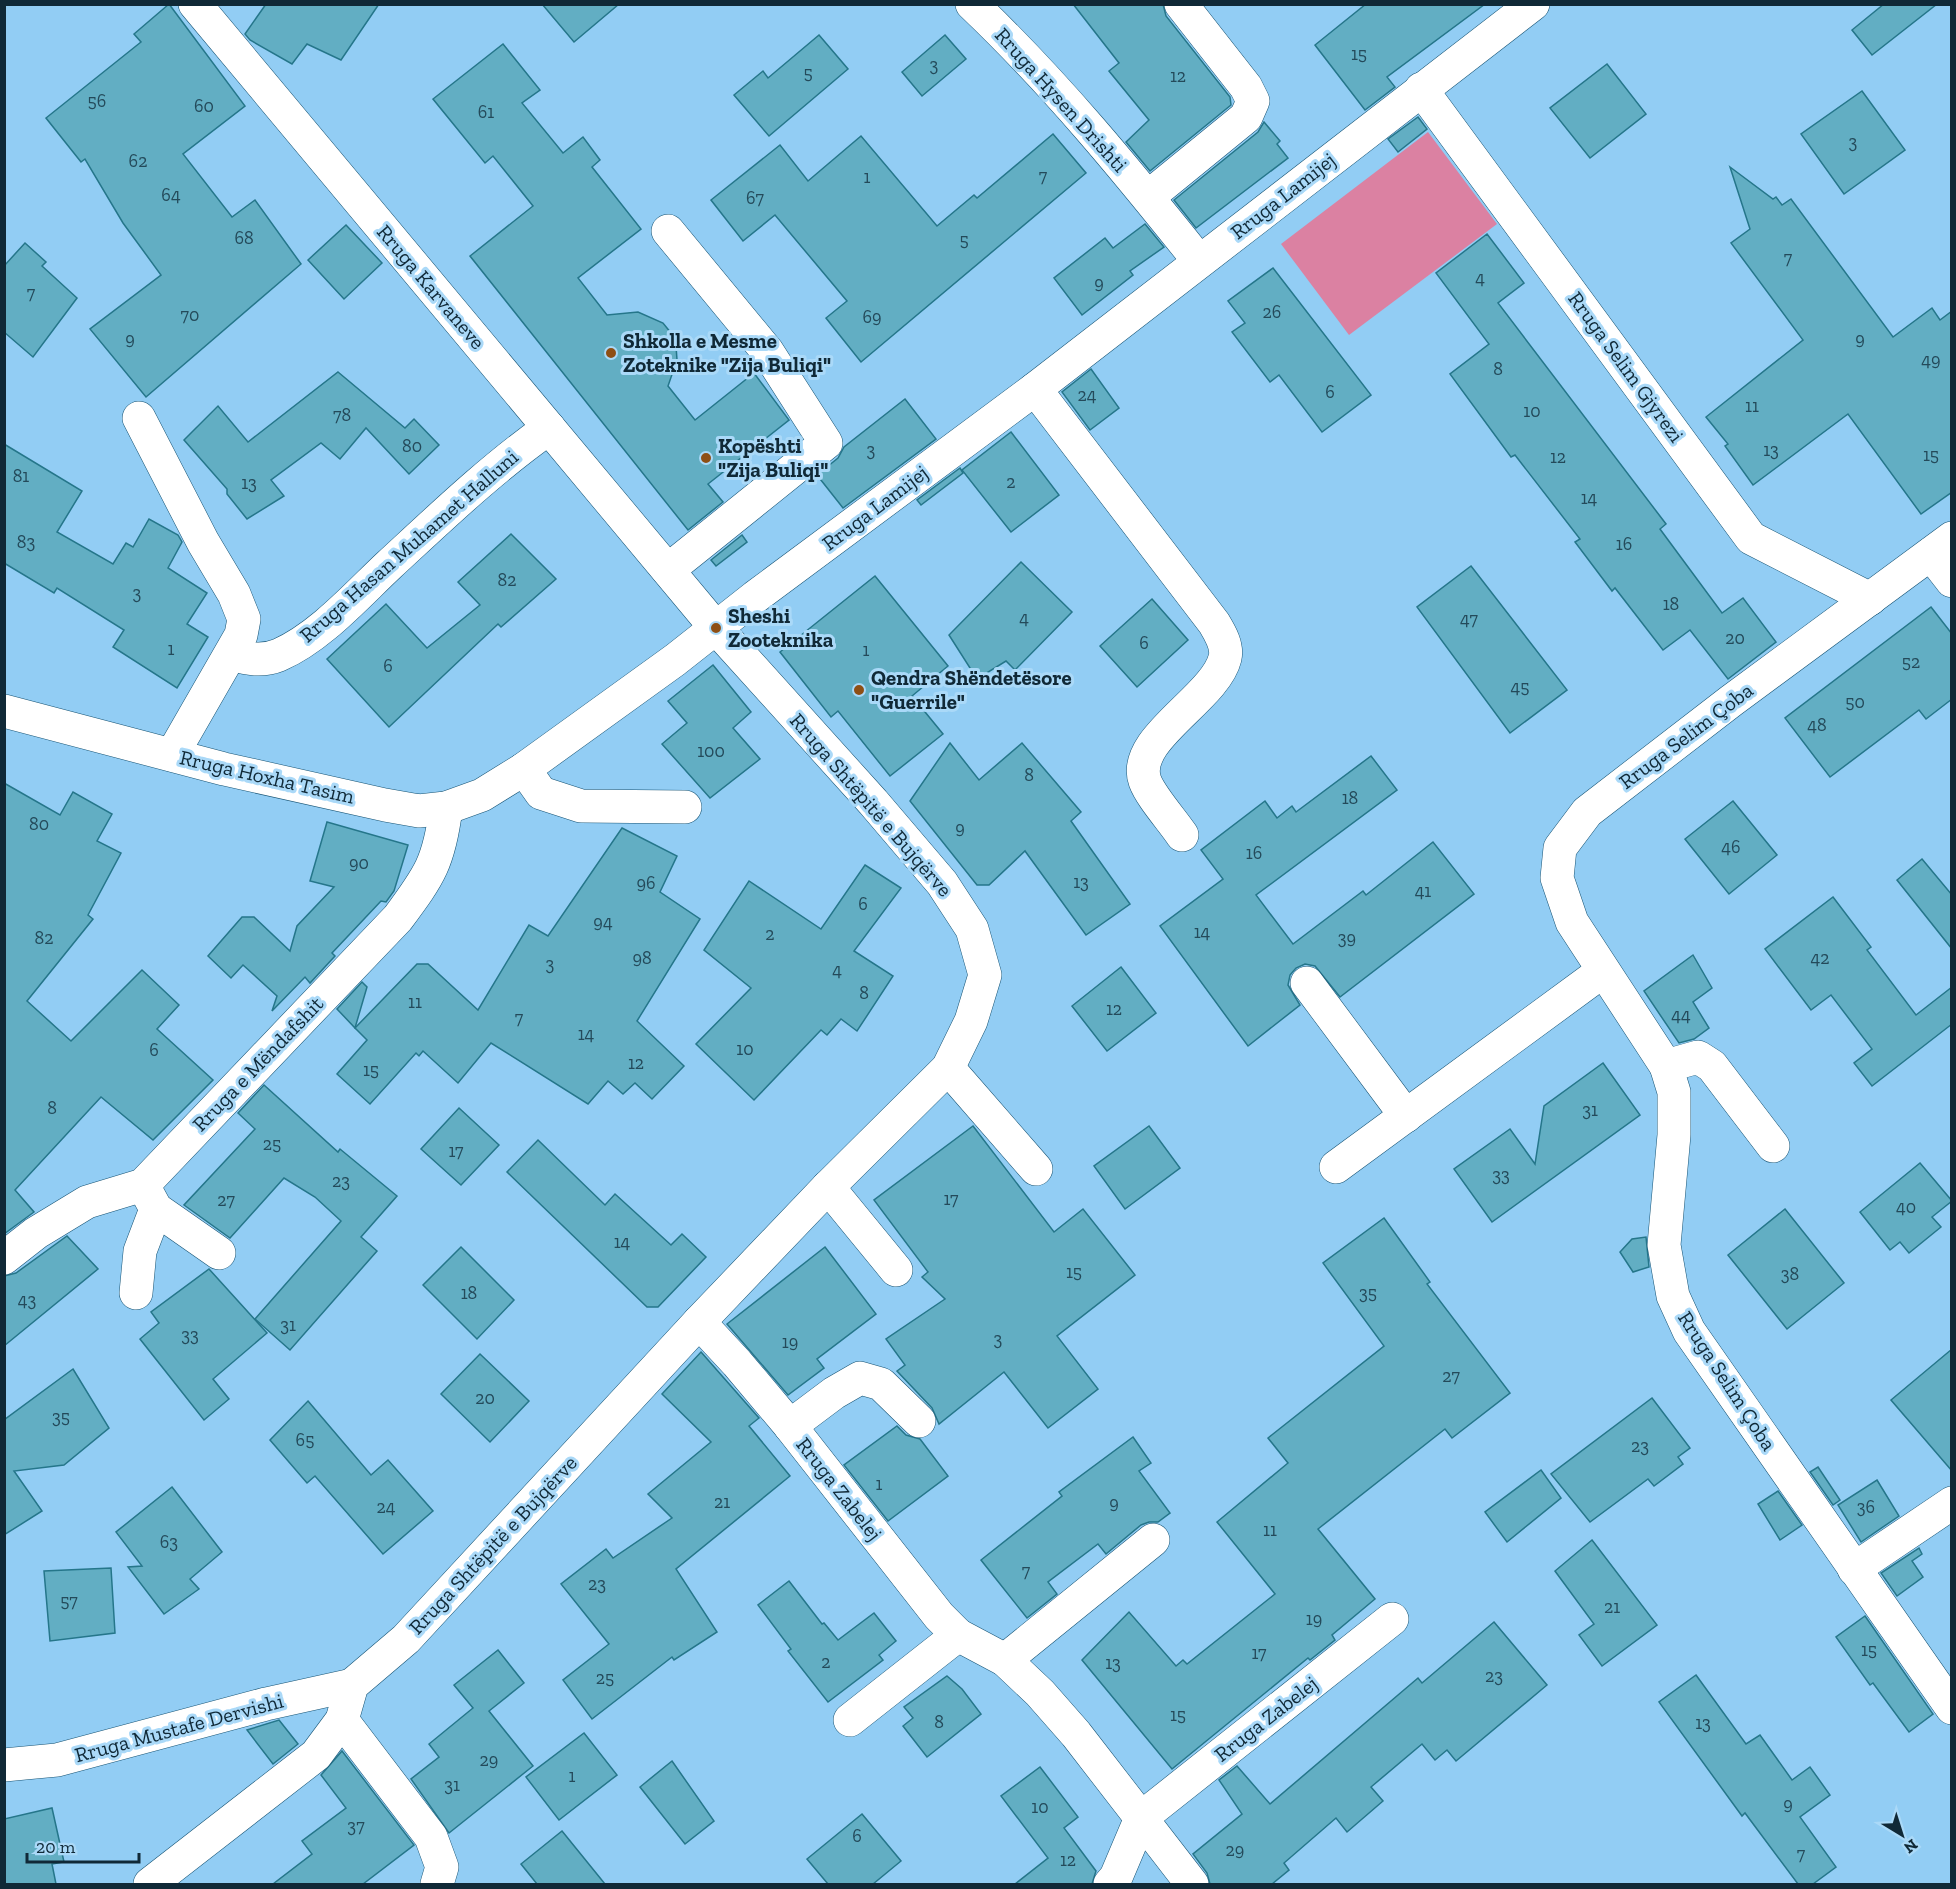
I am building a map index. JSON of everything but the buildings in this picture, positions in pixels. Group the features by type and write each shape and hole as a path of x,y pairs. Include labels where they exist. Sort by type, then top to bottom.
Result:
{"street":[{"name":"Rruga Karvaneve","path":"195,4 716,628"},
{"name":"Rruga Hysen Drishti","path":"972,4 1024,54 1082,117 1198,261"},
{"path":"1148,197 1246,117 1252,101 1246,87 1181,4"},
{"name":"Rruga Lamijej","path":"716,628 1035,389 1533,4"},
{"name":"Rruga Selim Gjyrezi","path":"1421,89 1751,538 1870,599"},
{"path":"668,231 767,351 826,443 668,570"},
{"path":"1035,389 1214,623 1223,639 1226,657 1217,675 1200,697 1162,733 1143,761 1145,781 1182,834"},
{"path":"139,418 202,542 234,594 244,618 241,635 231,654 172,754"},
{"name":"Rruga Hasan Muhamet Halluni","path":"231,654 254,661 279,655 304,640 362,592 520,448 549,428"},
{"name":"Rruga Selim Çoba","path":"1952,581 1941,546 1587,812 1560,848 1557,878 1572,922 1666,1066 1674,1092 1674,1135 1664,1245 1673,1296 1689,1331 1952,1708"},
{"name":"Rruga Hoxha Tasim","path":"4,711 224,769 385,805 419,811 446,808 482,795 524,769 716,628"},
{"name":"Rruga Shtëpitë e Bujqërve","path":"352,1685 406,1639 699,1322 828,1187 948,1068 970,1020 985,975 972,929 942,884 896,829 716,628"},
{"path":"524,769 541,793 581,806 685,807"},
{"name":"Rruga e Mëndafshit","path":"4,1258 36,1233 87,1202 149,1197 398,918 429,876 441,844 446,808"},
{"path":"1336,1167 1604,971"},
{"path":"1306,983 1406,1116"},
{"path":"1666,1066 1698,1057 1712,1066 1773,1146"},
{"path":"948,1068 1036,1169"},
{"path":"828,1187 896,1270"},
{"path":"136,1293 149,1197 219,1253"},
{"name":"Rruga Zabelej","path":"699,1322 790,1426 915,1587 958,1635 1005,1660 1076,1734 1192,1884"},
{"name":"Rruga Zabelej","path":"790,1426 834,1393 860,1378 881,1384 919,1421"},
{"path":"1854,1569 1952,1503"},
{"path":"1005,1660 1153,1540"},
{"name":"Rruga Zabelej","path":"1110,1884 1116,1877 1141,1818 1392,1619"},
{"path":"850,1720 958,1635"},
{"path":"150,1884 316,1755 342,1720 352,1685"},
{"name":"Rruga Mustafe Dervishi","path":"4,1765 57,1760 266,1704 352,1685"},
{"path":"342,1720 431,1837 442,1867 437,1884"}],"shaded area":[{"path":"1428,132 1497,224 1349,335 1281,244"}],"place":[{"name":"Shkolla e Mesme Zoteknike \"Zija Buliqi\"","path":"611,353"},
{"name":"Kopështi \"Zija Buliqi\"","path":"706,458"},
{"name":"Sheshi Zooteknika","path":"716,628"},
{"name":"Qendra Shëndetësore \"Guerrile\"","path":"859,690"}]}
